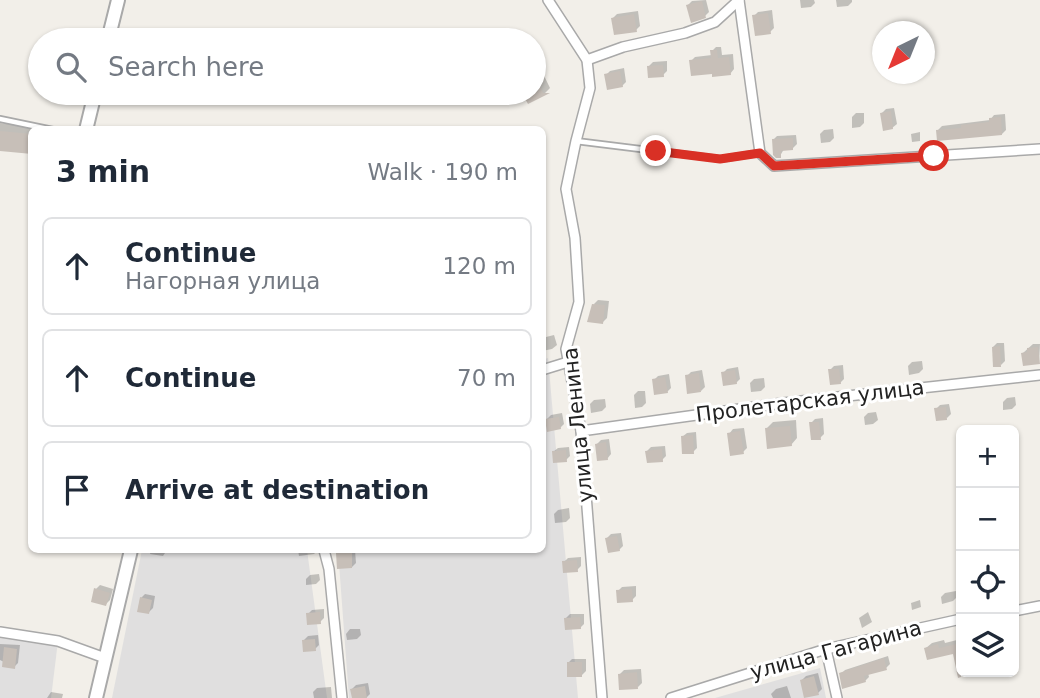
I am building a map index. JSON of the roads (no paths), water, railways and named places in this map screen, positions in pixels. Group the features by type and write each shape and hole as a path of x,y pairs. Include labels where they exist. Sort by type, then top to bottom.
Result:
{"street":[{"path":"111,28 118,0"},
{"path":"548,0 587,60 623,47 685,33 715,22 739,0"},
{"path":"739,0 760,153 774,166 1040,149"},
{"name":"улица Ленина","path":"587,60 590,88 566,189 575,238 579,302 566,349 581,431 602,698"},
{"path":"87,126 92,105"},
{"path":"546,369 568,362"},
{"name":"Пролетарская улица","path":"581,431 783,402 1040,375"},
{"path":"96,698 130,553"},
{"path":"325,553 329,569 341,698"},
{"path":"1019,610 1040,606"},
{"name":"улица Гагарина","path":"671,698 826,649 956,620"},
{"path":"0,632 58,641 105,658"},
{"path":"826,649 837,698"}],"lane":[{"path":"0,118 35,126"},
{"path":"576,141 720,159 760,153"}]}
